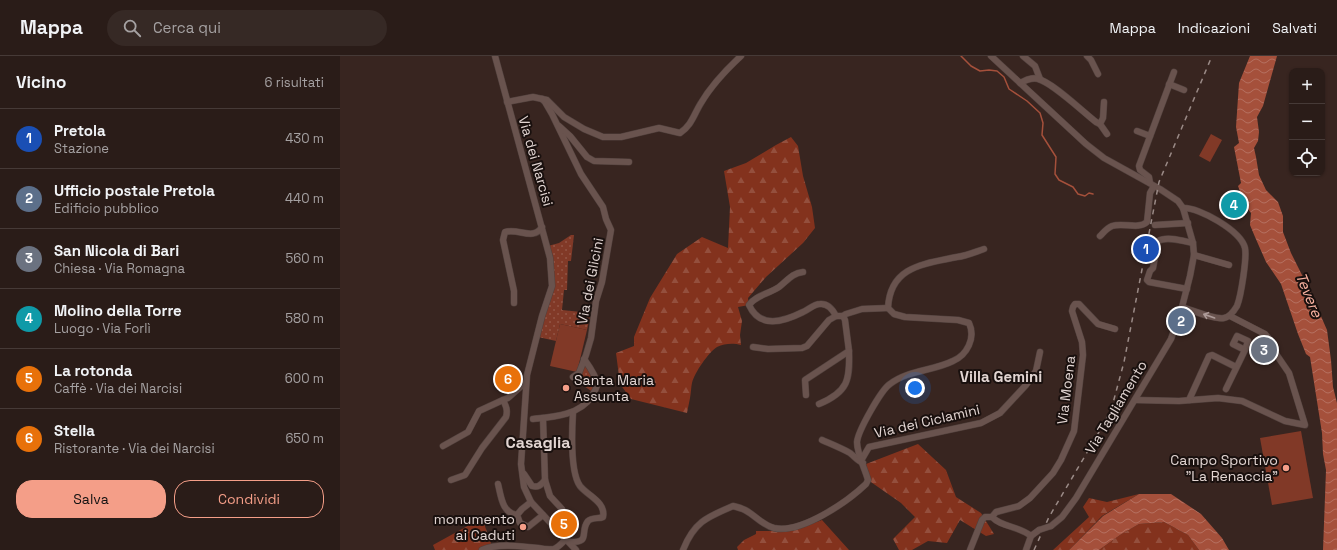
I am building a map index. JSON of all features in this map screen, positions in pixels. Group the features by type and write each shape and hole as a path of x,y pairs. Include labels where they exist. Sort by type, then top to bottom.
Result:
{"street":[{"name":"Via dei Narcisi","path":"495,56 550,258 552,286 534,344 526,382 521,464 524,487 531,502 576,550"},
{"path":"507,102 533,97 547,100 564,117 584,129 603,137 621,137 659,128 680,133 689,125 700,103 710,90 742,56"},
{"name":"Via Tagliamento","path":"991,56 1077,136 1104,158 1173,197 1183,208 1194,243 1194,255 1187,289 1171,339 1071,506 1056,523 1039,530 1031,536"},
{"path":"1024,56 1035,66 1040,79"},
{"path":"1087,56 1091,60 1098,74"},
{"path":"1100,236 1108,228 1114,225 1141,225 1146,224 1147,222 1152,185 1149,177 1140,170 1139,166 1174,72"},
{"path":"1020,83 1029,79 1040,79 1049,84 1100,124 1107,134"},
{"path":"1169,84 1184,90"},
{"name":"Via dei Glicini","path":"542,99 558,125 581,174 603,207 611,230 602,282 596,301 593,329 579,373 573,377"},
{"path":"1100,124 1103,118 1104,102"},
{"name":"Via dei Glicini","path":"558,125 570,136 587,157 594,161 629,162"},
{"path":"1137,131 1150,136"},
{"path":"1183,208 1197,211 1218,221 1237,235 1245,248 1246,258 1239,299 1230,316"},
{"path":"1155,225 1188,223"},
{"name":"Via dei Narcisi","path":"514,303 514,291 503,240 505,232 511,230 534,234 539,232 542,227"},
{"path":"1187,289 1149,282 1147,280 1150,271 1153,268 1158,241 1168,239 1194,243"},
{"path":"753,347 772,349 802,348 807,346 829,320 836,316 843,316 862,309 888,308 890,290 903,273 913,267 960,257 984,250"},
{"path":"1194,255 1229,265"},
{"path":"803,272 797,273 779,287 754,299 749,305 752,312 765,321 773,322 792,317 819,303 825,304 831,308 836,316"},
{"name":"Via Moena","path":"970,550 982,520 985,517 992,517 996,512 1019,506 1030,498 1053,473 1061,460 1074,431 1083,355 1082,342 1072,311 1073,307 1076,304 1079,304 1098,324 1115,329"},
{"path":"1135,400 1189,400 1218,398 1242,401 1285,421 1306,425 1289,373 1274,351 1266,334 1230,316 1218,319 1182,307"},
{"name":"Via dei Ciclamini","path":"683,550 686,541 696,526 708,517 733,506 744,510 773,528 786,529 797,526 838,507 866,484 868,480 857,443 859,434 881,392 889,384 900,378 955,360 967,348 972,338 972,329 969,323 958,320 905,317 894,314 888,308"},
{"path":"819,404 834,398 847,383 849,372 849,351 845,320 843,316"},
{"path":"1226,389 1245,350"},
{"path":"806,395 805,380 849,351"},
{"name":"Via dei Ciclamini","path":"862,461 869,447 981,423 1000,413 1026,385 1036,371 1040,352"},
{"path":"1189,400 1209,356 1212,355 1236,366"},
{"path":"533,419 548,418 573,412 582,407 589,400 597,386 596,377 584,359"},
{"path":"443,446 468,432 479,411 508,398 526,382"},
{"path":"451,480 465,475 482,448 506,416 506,405 502,400"},
{"path":"482,550 500,545 547,549 555,548 567,540 577,542 582,540 584,536 584,528 588,521 592,518 599,519 603,517 604,512 600,504 580,485 576,478 573,451 573,412"},
{"path":"543,418 545,480 550,496 562,508"},
{"path":"822,440 851,455 857,461 862,461"},
{"path":"522,470 532,486 536,487 545,480"},
{"path":"498,484 506,510 511,514 517,515"},
{"path":"517,515 531,502"},
{"path":"517,515 520,523 528,527 543,515"},
{"path":"992,517 998,522 1021,529 1031,536 1026,550"}],"green space":[{"path":"791,137 798,146 803,176 812,207 815,228 803,243 766,277 748,298 749,305 738,307 742,321 740,335 741,345 729,344 717,347 706,358 699,368 692,383 687,413 631,399 620,384 616,353 634,346 634,337 650,298 677,254 702,237 728,248 730,207 724,171 746,163"},
{"path":"918,444 946,470 956,497 981,513 994,534 986,536 960,520 947,543 928,541 912,550 899,550 893,539 915,517 901,503 868,480 866,464"},
{"path":"1139,494 1102,516 1069,550 1053,550 1089,517 1083,507 1089,498 1107,502"},
{"path":"482,518 492,546 482,550 435,550 433,545"},
{"path":"822,520 849,550 738,550 737,547 744,540 756,534 756,531 781,531 802,527"},
{"path":"1164,522 1188,535 1199,550 1099,550 1139,524"}],"shaded area":[{"path":"1211,134 1222,140 1210,162 1199,156"},
{"path":"571,235 574,235 571,261 568,261 567,290 564,290 562,310 581,312 590,316 587,330 560,324 556,341 538,337 552,286 548,246 559,243"},
{"path":"560,324 587,330 577,372 550,366"},
{"path":"584,359 596,377 594,393 581,384 576,376"},
{"name":"Campo Sportivo \"La Renaccia\"","path":"1301,431 1313,498 1272,505 1260,438"}],"water":[{"name":"Tevere","path":"1250,56 1277,56 1263,106 1257,117 1259,132 1258,141 1254,148 1259,175 1266,190 1278,202 1283,216 1283,232 1291,253 1327,330 1333,387 1337,403 1337,550 1323,550 1326,470 1323,454 1322,433 1310,357 1306,354 1298,334 1281,284 1266,262 1255,237 1250,225 1251,213 1247,208 1248,205 1242,197 1238,186 1241,183 1234,147 1239,143 1236,127 1239,83"},
{"path":"1139,494 1171,494 1201,514 1222,538 1229,550 1199,550 1188,535 1164,522 1139,524 1099,550 1069,550 1103,516"}],"waterway":[{"path":"961,56 971,66 980,71 997,71 1004,77 1009,89 1027,101 1040,113 1043,123 1042,135 1056,157 1055,174 1059,180 1073,187 1078,194 1085,196 1089,193 1093,194"}],"railway":[{"path":"1034,550 1049,517 1105,422 1113,403 1124,362 1159,182 1212,56"}],"place":[{"name":"Molino della Torre","path":"1234,205"},
{"name":"Pretola","path":"1146,249"},
{"name":"Ufficio postale Pretola","path":"1181,321"},
{"name":"San Nicola di Bari","path":"1264,350"},
{"name":"Stella","path":"508,379"},
{"name":"Santa Maria Assunta","path":"566,388"},
{"name":"Campo Sportivo \"La Renaccia\"","path":"1286,468"},
{"name":"La rotonda","path":"564,524"},
{"name":"monumento ai Caduti","path":"523,527"}],"district":[{"name":"Villa Gemini","path":"1001,377"},
{"name":"Casaglia","path":"538,442"}]}
